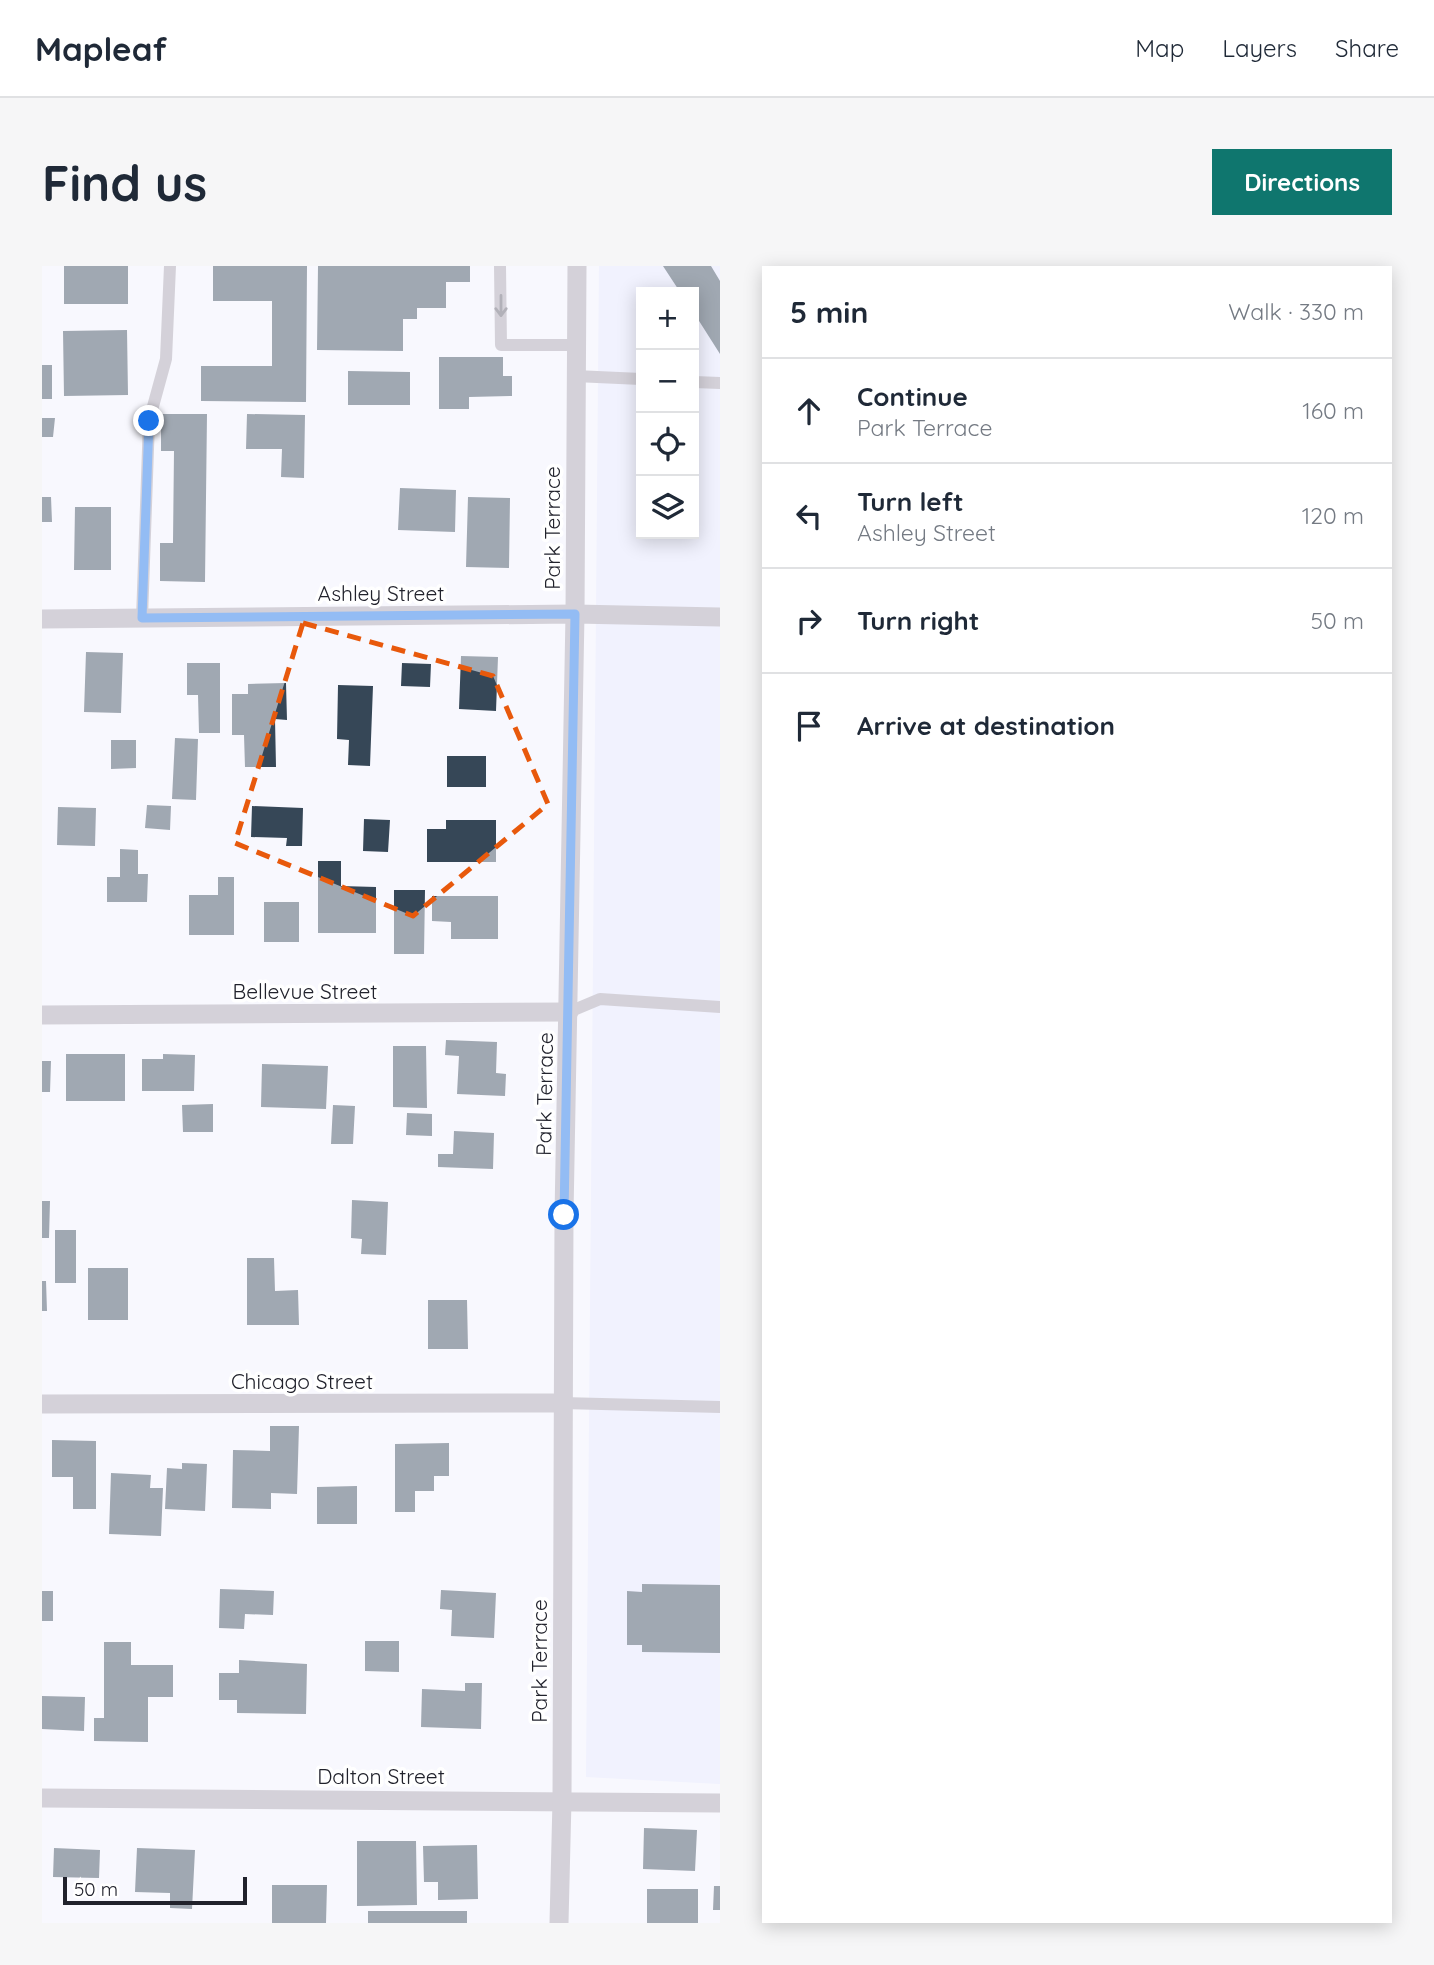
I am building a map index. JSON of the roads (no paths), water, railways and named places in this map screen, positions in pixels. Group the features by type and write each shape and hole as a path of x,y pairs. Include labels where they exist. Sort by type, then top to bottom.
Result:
{"street":[{"name":"Park Terrace","path":"559,1923 562,1800 562,1403 575,614 577,266"},
{"name":"Ashley Street","path":"42,619 575,614 720,617"},
{"name":"Bellevue Street","path":"42,1015 569,1012"},
{"name":"Chicago Street","path":"42,1404 562,1403"},
{"name":"Dalton Street","path":"42,1798 720,1803"}],"lane":[{"path":"142,618 149,421 166,359 170,266"},
{"path":"500,266 501,345 576,345"},
{"path":"575,376 636,379"},
{"path":"699,382 720,383"},
{"path":"569,1012 600,999 720,1007"},
{"path":"562,1403 720,1407"}]}
